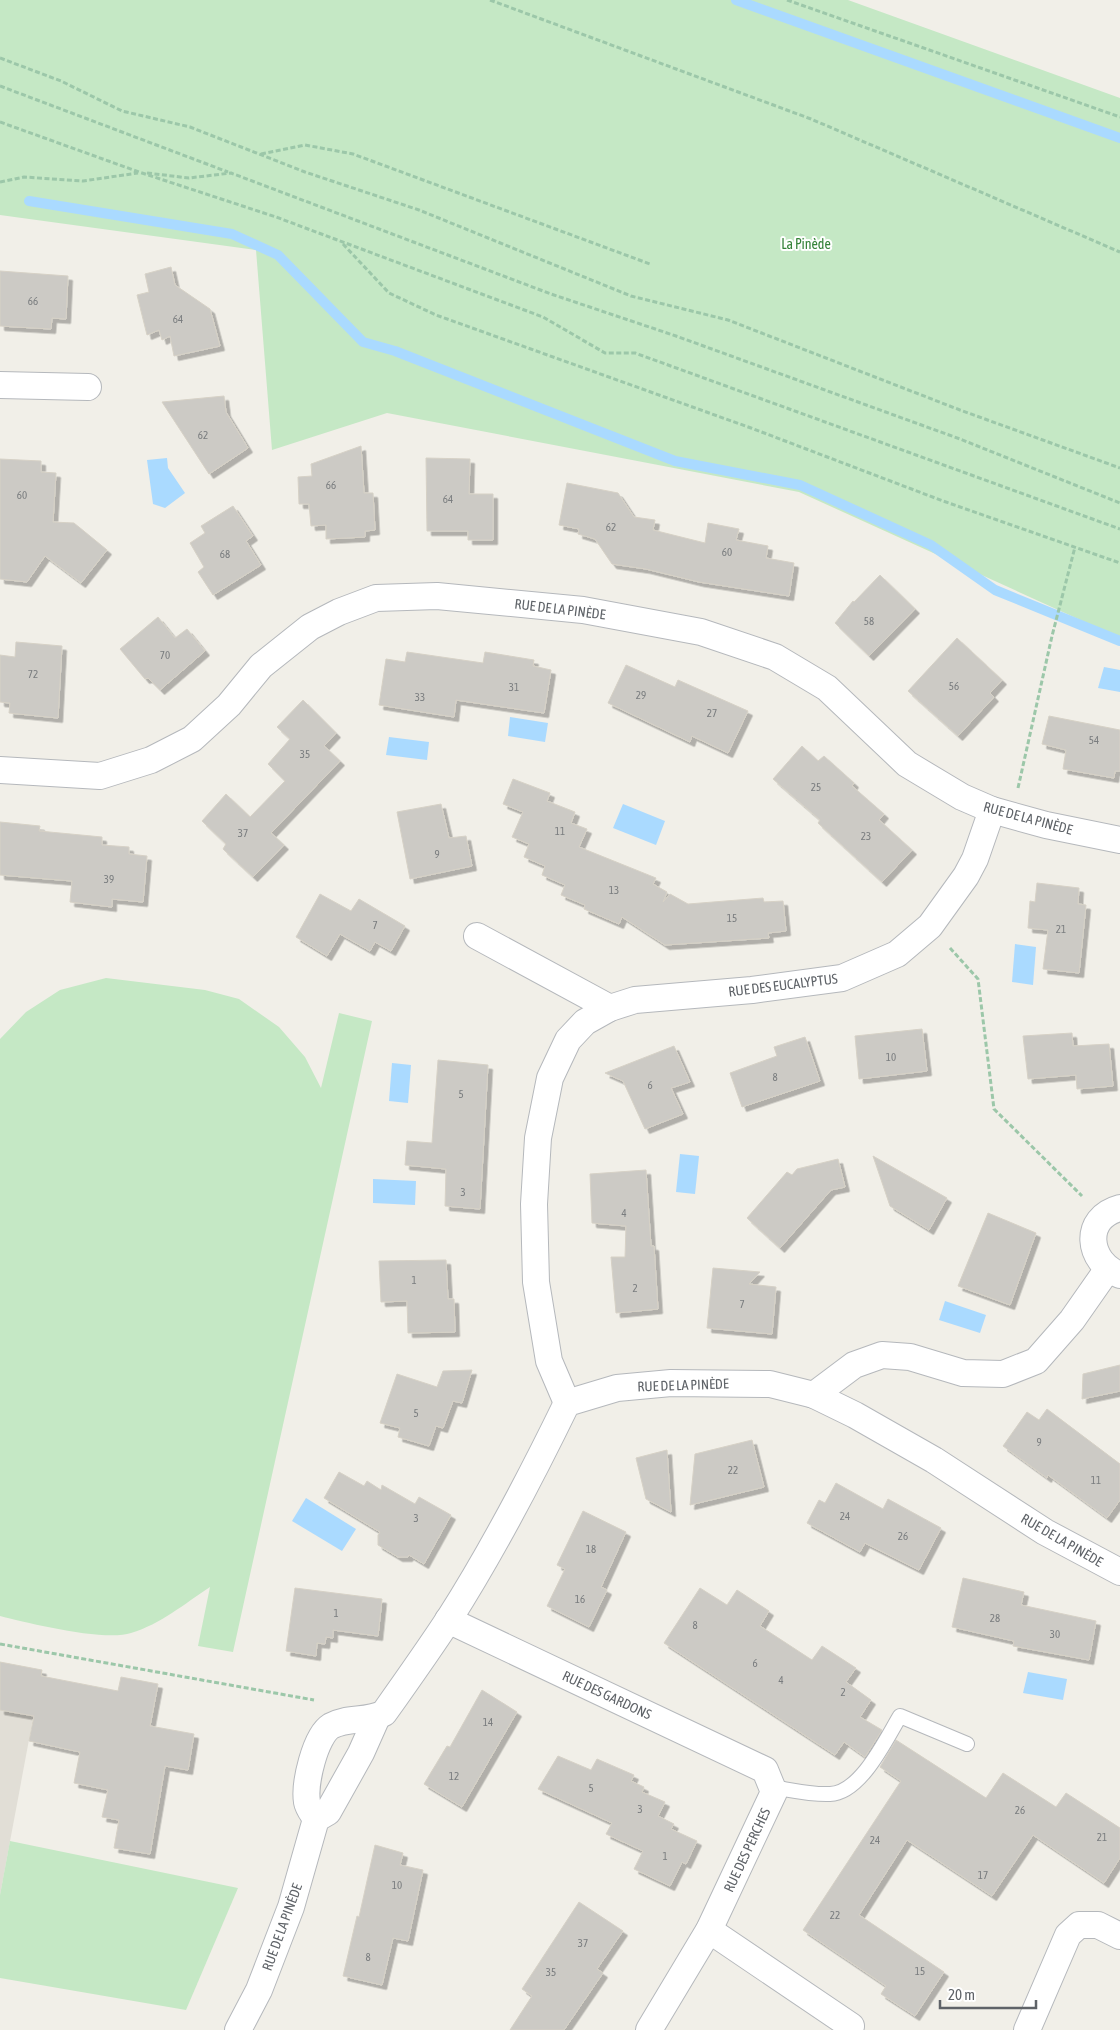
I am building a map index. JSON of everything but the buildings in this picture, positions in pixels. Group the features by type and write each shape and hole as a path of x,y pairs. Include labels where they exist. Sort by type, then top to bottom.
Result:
{"street":[{"path":"0,385 88,387"},
{"name":"RUE DE LA PINÈDE","path":"0,770 100,776 151,760 192,739 230,705 262,666 310,627 339,612 376,598 437,596 583,610 701,632 775,657 827,688 907,764 962,797 1002,813 1046,825 1120,840"},
{"name":"RUE DES EUCALYPTUS","path":"567,1403 549,1361 536,1282 534,1204 538,1138 550,1078 568,1040 585,1022 610,1008 635,1000 752,990 842,978 897,954 930,926 966,876 1002,813"},
{"path":"477,936 610,1008"},
{"path":"814,1395 854,1365 882,1355 910,1357 963,1373 1003,1374 1036,1361 1114,1272 1092,1243 1093,1230 1112,1213"},
{"name":"RUE DE LA PINÈDE","path":"567,1403 617,1388 671,1383 770,1384 814,1395 855,1415 934,1460 1045,1532 1120,1572"},
{"path":"377,1717 361,1753 328,1812 316,1819 307,1804 306,1782 319,1741 331,1727 354,1719 377,1717 384,1713 448,1620 508,1519 567,1403"},
{"name":"RUE DES GARDONS","path":"448,1620 769,1779"},
{"name":"RUE DES PERCHES","path":"649,2030 708,1930 774,1792 769,1779"},
{"name":"RUE DE LA PINÈDE","path":"238,2030 259,1990 291,1907 316,1819"},
{"path":"1027,2030 1068,1935 1079,1925 1098,1925 1120,1936"},
{"path":"708,1930 851,2026"}],"lane":[{"path":"769,1779 832,1794 851,1787 863,1774 900,1716 967,1744"}],"path":[{"path":"490,0 811,119 1120,252"},
{"path":"787,0 1120,117"},
{"path":"0,58 61,81 122,111 190,128 260,155 419,210 631,296 728,320 960,410 1120,468"},
{"path":"0,86 551,294 676,336 960,439 1120,503"},
{"path":"0,122 139,172 276,217 343,244 543,317 605,353 635,353 1120,529"},
{"path":"260,155 305,145 353,154 650,264"},
{"path":"0,182 24,176 83,181 139,172 189,178 231,173"},
{"path":"343,244 389,293 436,315 650,390 943,501 1120,562"},
{"path":"1002,813 1075,547"},
{"path":"930,926 978,979 994,1109 1112,1213"},
{"path":"0,1644 317,1701"}],"shaded area":[{"path":"0,1662 42,1670 0,1895"}],"green space":[{"name":"La Pinède","path":"0,0 848,0 1120,98 1120,638 799,492 387,413 272,450 256,250 0,215"},
{"path":"106,978 205,990 239,999 279,1027 305,1057 321,1088 339,1013 372,1021 233,1652 198,1646 210,1587 152,1624 131,1633 119,1635 66,1630 0,1616 0,1039 26,1012 60,990"},
{"path":"10,1841 238,1888 186,2010 0,1978 0,1895"}],"water":[{"path":"167,458 168,468 185,493 165,508 153,504 147,460"},
{"path":"1104,667 1120,670 1120,692 1098,688"},
{"path":"510,717 548,723 545,742 508,736"},
{"path":"389,737 429,742 427,760 386,755"},
{"path":"623,804 665,821 656,845 613,828"},
{"path":"1015,944 1036,947 1033,985 1012,982"},
{"path":"392,1063 411,1065 408,1103 389,1101"},
{"path":"680,1154 699,1156 695,1194 676,1192"},
{"path":"373,1179 416,1181 415,1205 373,1203"},
{"path":"945,1301 986,1315 980,1333 939,1320"},
{"path":"306,1498 356,1529 342,1551 292,1521"},
{"path":"1028,1672 1067,1679 1063,1700 1023,1693"}],"waterway":[{"path":"736,0 1120,138"},
{"path":"29,201 232,234 278,255 363,342 395,351 675,461 800,485 931,545 995,590 1120,641"}]}
